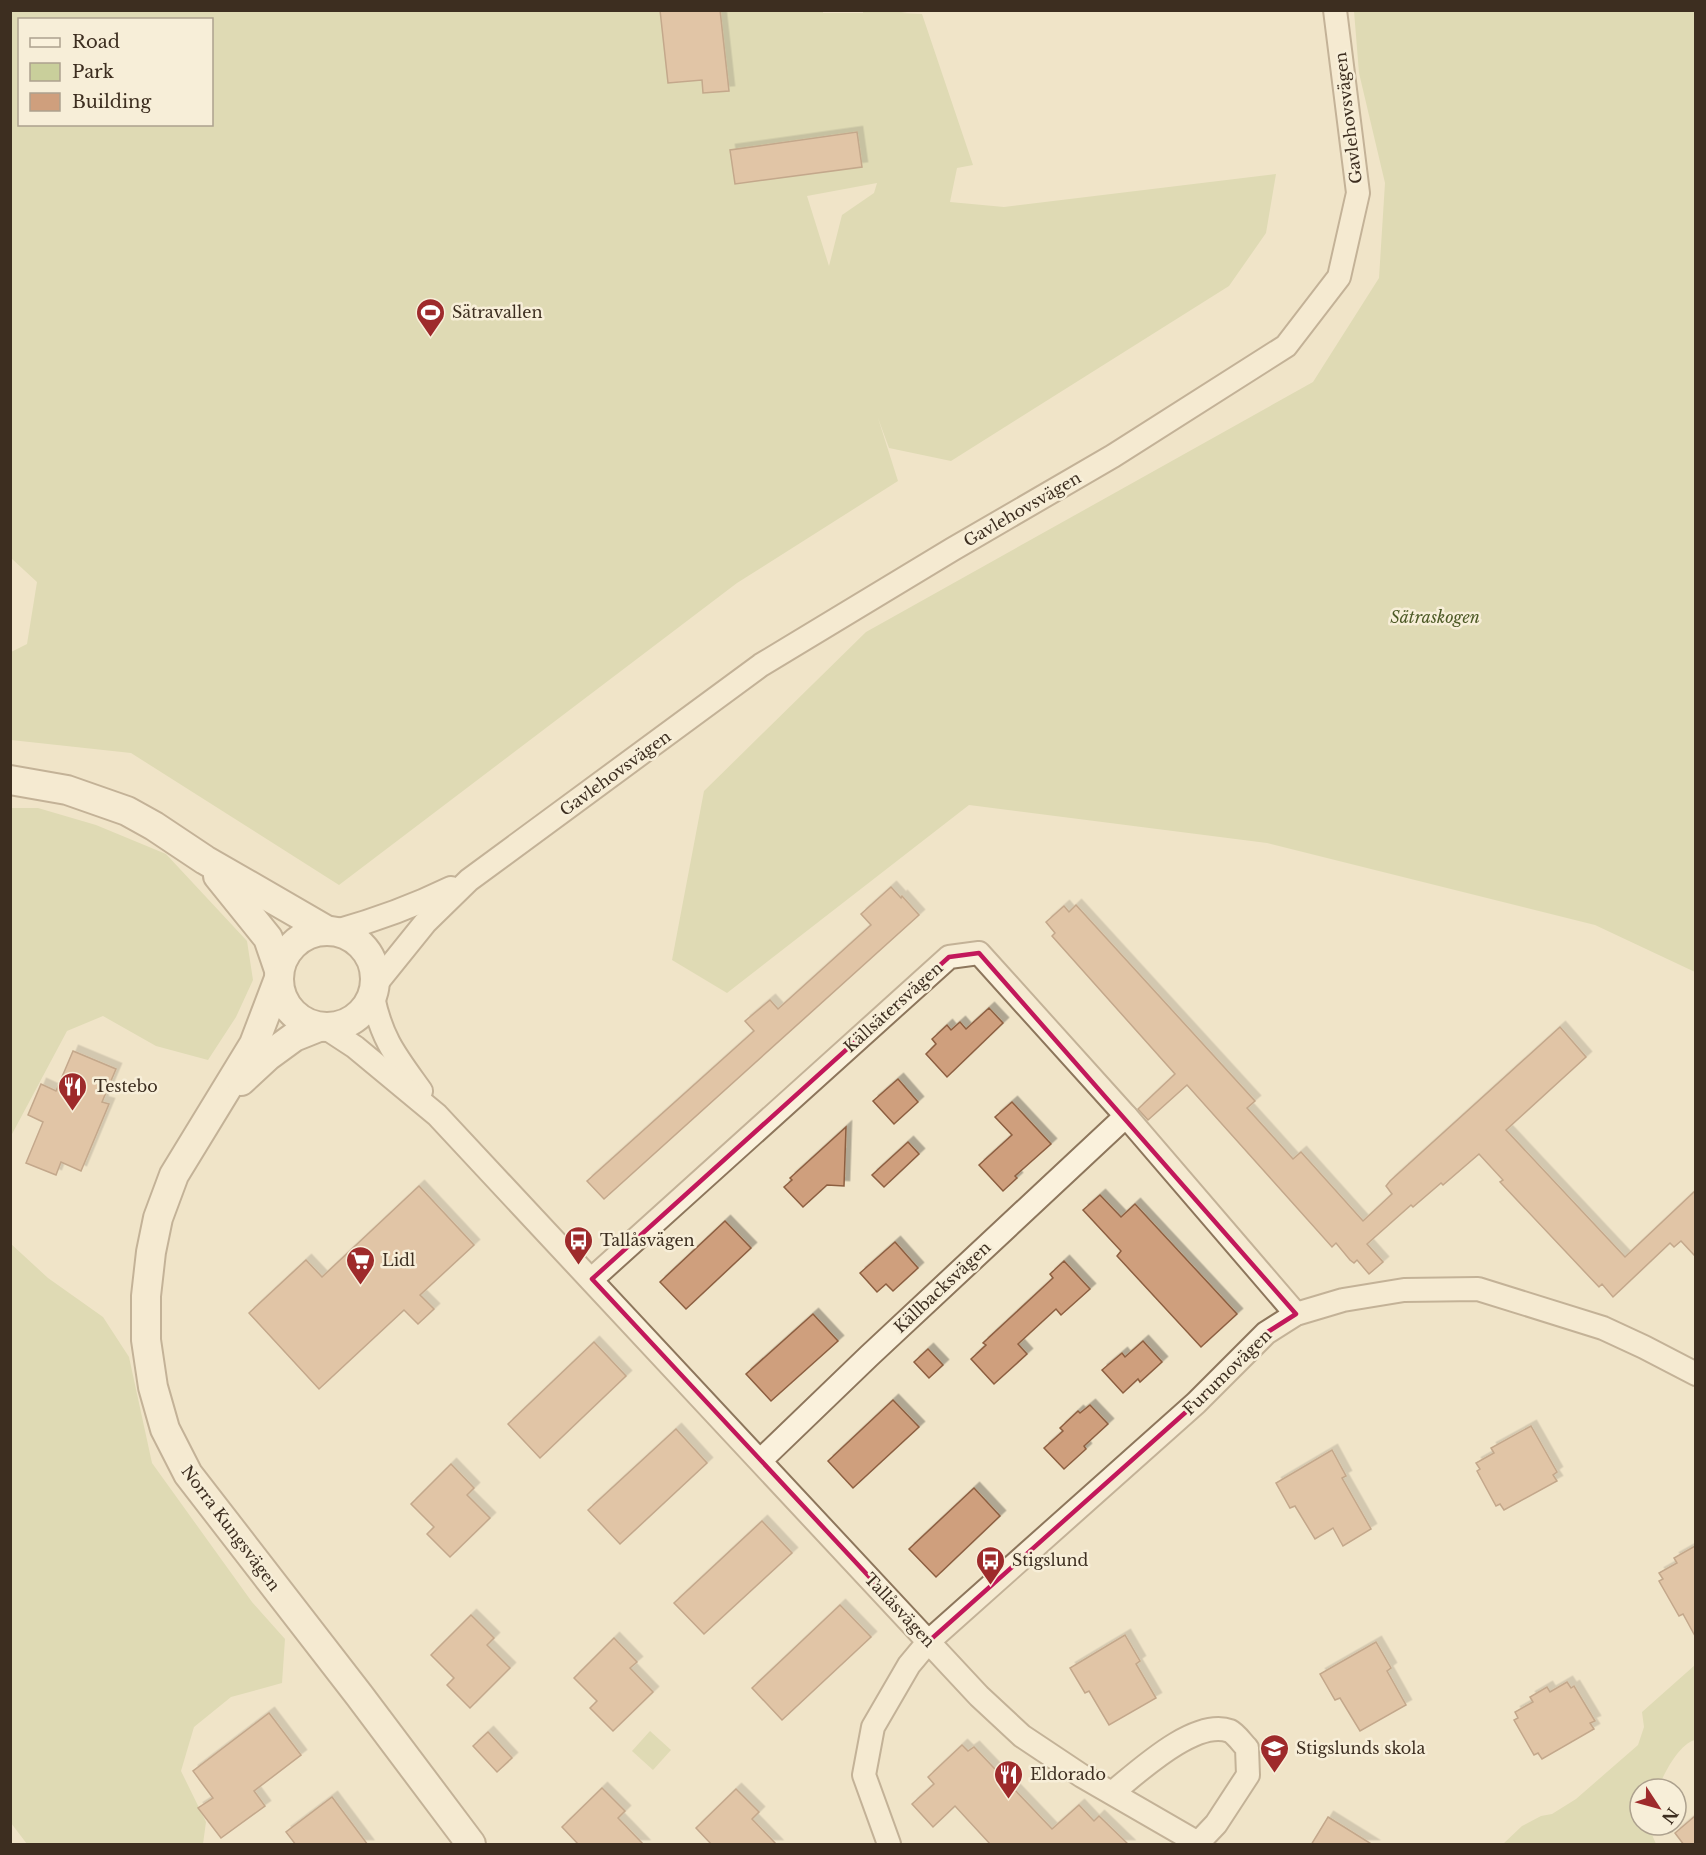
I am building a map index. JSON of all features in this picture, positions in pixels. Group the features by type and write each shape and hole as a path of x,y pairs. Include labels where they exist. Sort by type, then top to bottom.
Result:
{"street":[{"name":"Gavlehovsvägen","path":"374,991 425,923 469,880 761,665 1113,456 1286,346 1339,277 1358,193 1335,10"},
{"name":"Tallåsvägen","path":"10,780 82,794 127,810 205,860 332,931 350,936 362,945 375,970 374,991 378,1023 389,1046 437,1115"},
{"name":"Tallåsvägen","path":"10,791 39,785"},
{"name":"Tallåsvägen","path":"205,860 268,938 279,975 282,997 290,1011 303,1022 323,1028 355,1047 437,1115 979,1696 1022,1736 1082,1776 1198,1843 1216,1824 1248,1775 1247,1748 1232,1731 1213,1729 1180,1740 1112,1793"},
{"name":"Gavlehovsvägen","path":"332,931 420,903 469,880"},
{"path":"279,975 284,957 291,946 314,932 332,931"},
{"name":"Källsätersvägen","path":"592,1279 949,957 979,953 1126,1116 1296,1314"},
{"name":"Norra Kungsvägen","path":"279,975 254,1044 174,1175 158,1218 146,1296 146,1340 153,1387 165,1429 188,1474 359,1695 471,1845"},
{"path":"323,1028 341,1026 354,1020 365,1009 374,991"},
{"name":"Norra Kungsvägen","path":"222,1099 268,1056 294,1037 323,1028"},
{"name":"Källbacksvägen","path":"760,1460 1126,1116"},
{"name":"Furumovägen","path":"889,1845 864,1775 873,1727 909,1665 929,1641 1196,1403 1266,1333 1296,1314 1343,1300 1404,1290 1478,1289 1603,1328 1695,1374"}],"highlighted area":[{"path":"979,953 1296,1314 1266,1333 1196,1403 929,1641 592,1279 949,957"}],"green space":[{"name":"Sätravallen","path":"823,10 823,13 863,13 863,11 915,11 901,13 922,14 973,165 957,168 950,202 1004,207 1276,174 1266,233 1229,286 951,461 889,448 878,418 898,481 737,583 339,885 131,753 11,740 11,652 27,644 37,582 11,558 11,11","holes":["877,183 874,193 842,215 829,266 807,196"]},
{"name":"Sätraskogen","path":"1354,11 1695,11 1695,972 1595,925 1267,843 969,805 727,993 672,960 704,791 866,632 1313,382 1379,278 1385,183 1359,73"},
{"path":"11,808 38,808 96,825 166,854 247,941 253,980 236,1017 208,1060 156,1046 103,1016 67,1031 11,1136"},
{"path":"10,1243 48,1278 103,1317 129,1357 152,1463 252,1602 285,1639 282,1683 231,1697 194,1727 181,1771 206,1822 203,1844 27,1844 11,1823"},
{"path":"1695,1665 1695,1740 1683,1747 1664,1777 1628,1777 1628,1837 1653,1837 1656,1844 1503,1844 1522,1826 1541,1816 1552,1814 1576,1799 1638,1745 1644,1727 1642,1712"},
{"path":"650,1731 671,1750 653,1770 632,1751"}],"building":[{"path":"660,10 720,10 729,91 703,93 702,80 668,83"},
{"path":"857,132 862,167 735,184 730,150"},
{"path":"891,887 919,915 604,1199 587,1181 754,1031 745,1021 770,1000 778,1009 871,925 861,914"},
{"path":"1076,905 1255,1101 1247,1108 1293,1159 1301,1152 1363,1221 1392,1194 1386,1186 1390,1181 1560,1027 1586,1057 1506,1130 1625,1257 1695,1191 1695,1256 1681,1241 1674,1247 1670,1243 1613,1297 1602,1284 1599,1287 1500,1182 1503,1180 1479,1154 1443,1185 1441,1183 1413,1207 1411,1205 1367,1244 1383,1262 1369,1274 1357,1260 1354,1263 1350,1260 1336,1243 1332,1247 1187,1085 1148,1120 1138,1109 1175,1074 1052,936 1055,933 1046,922 1064,906 1069,912"},
{"path":"989,1008 1003,1023 947,1077 926,1054 936,1044 932,1039 947,1025 951,1030 960,1022 966,1029"},
{"name":"Testebo","path":"73,1051 116,1069 102,1102 109,1104 81,1171 61,1162 56,1175 26,1163 43,1122 28,1115 41,1084 56,1091"},
{"path":"898,1079 918,1102 894,1124 873,1101"},
{"path":"1012,1102 1051,1144 1015,1176 1017,1178 1003,1191 979,1165 1012,1135 995,1117"},
{"path":"846,1127 844,1186 827,1185 803,1207 784,1187 792,1180 790,1178"},
{"path":"908,1142 919,1154 884,1187 872,1175"},
{"name":"Lidl","path":"419,1186 474,1245 420,1295 434,1309 418,1324 404,1310 319,1389 249,1313 306,1260 322,1277"},
{"path":"1100,1195 1121,1217 1135,1204 1237,1314 1201,1347 1117,1256 1121,1251 1083,1210"},
{"path":"725,1221 751,1248 686,1309 660,1282"},
{"path":"895,1242 918,1268 893,1291 886,1284 877,1292 860,1273"},
{"path":"1064,1261 1090,1289 1061,1315 1056,1309 1018,1344 1027,1354 994,1384 971,1359 986,1345 983,1343 1053,1278 1050,1274"},
{"path":"813,1314 838,1341 771,1401 746,1374"},
{"path":"1143,1341 1162,1362 1140,1382 1138,1379 1123,1393 1102,1370 1122,1353 1125,1357"},
{"path":"594,1342 626,1376 540,1458 508,1424"},
{"path":"928,1349 943,1365 929,1378 914,1362"},
{"path":"893,1400 919,1427 853,1488 828,1461"},
{"path":"1090,1405 1108,1424 1064,1469 1044,1448 1063,1431 1060,1428 1078,1411 1080,1413"},
{"path":"1531,1426 1557,1472 1553,1475 1557,1481 1504,1510 1500,1504 1496,1506 1477,1471 1480,1469 1476,1463 1494,1453 1491,1448"},
{"path":"676,1429 707,1463 620,1544 588,1510"},
{"path":"1332,1450 1346,1476 1342,1478 1371,1529 1343,1546 1333,1528 1315,1539 1295,1506 1290,1508 1276,1483"},
{"path":"451,1464 474,1488 467,1495 490,1518 450,1557 427,1534 434,1527 411,1504"},
{"path":"974,1488 1000,1516 936,1577 909,1549"},
{"path":"762,1521 792,1553 704,1634 674,1603"},
{"path":"1695,1546 1695,1636 1683,1614 1679,1616 1659,1581 1663,1579 1659,1573 1677,1563 1674,1558"},
{"path":"840,1605 871,1637 782,1720 752,1688"},
{"path":"471,1615 494,1638 487,1645 510,1668 470,1708 447,1685 454,1678 431,1655"},
{"path":"1125,1635 1140,1661 1136,1664 1156,1698 1109,1725 1089,1691 1085,1693 1070,1668"},
{"path":"614,1638 637,1662 630,1668 653,1692 613,1731 590,1708 597,1701 574,1678"},
{"path":"1376,1642 1391,1668 1387,1671 1406,1705 1360,1731 1340,1698 1335,1700 1320,1674"},
{"path":"1567,1682 1571,1688 1574,1686 1595,1721 1590,1723 1594,1729 1542,1759 1538,1753 1534,1755 1514,1720 1518,1718 1515,1712 1533,1702 1530,1697 1547,1687 1550,1692"},
{"path":"269,1713 301,1755 254,1791 265,1806 221,1838 198,1808 213,1798 193,1771"},
{"path":"488,1732 512,1758 497,1772 473,1746"},
{"path":"962,1745 968,1751 974,1747 1052,1829 1079,1805 1094,1821 1099,1816 1129,1845 991,1845 955,1806 933,1827 912,1804 934,1784 928,1777"},
{"path":"602,1788 625,1811 618,1818 644,1845 579,1845 562,1827"},
{"path":"736,1789 759,1812 752,1819 777,1845 712,1845 696,1828"},
{"path":"332,1797 368,1845 296,1845 286,1832"},
{"path":"1695,1816 1695,1845 1684,1845 1678,1837 1688,1837 1688,1822"},
{"path":"1328,1817 1373,1845 1311,1845"}],"place":[{"name":"Sätravallen","path":"431,338"},
{"name":"Testebo","path":"73,1112"},
{"name":"Tallåsvägen","path":"579,1266"},
{"name":"Lidl","path":"361,1286"},
{"name":"Stigslund","path":"991,1586"},
{"name":"Stigslunds skola","path":"1275,1774"},
{"name":"Eldorado","path":"1009,1800"}]}
